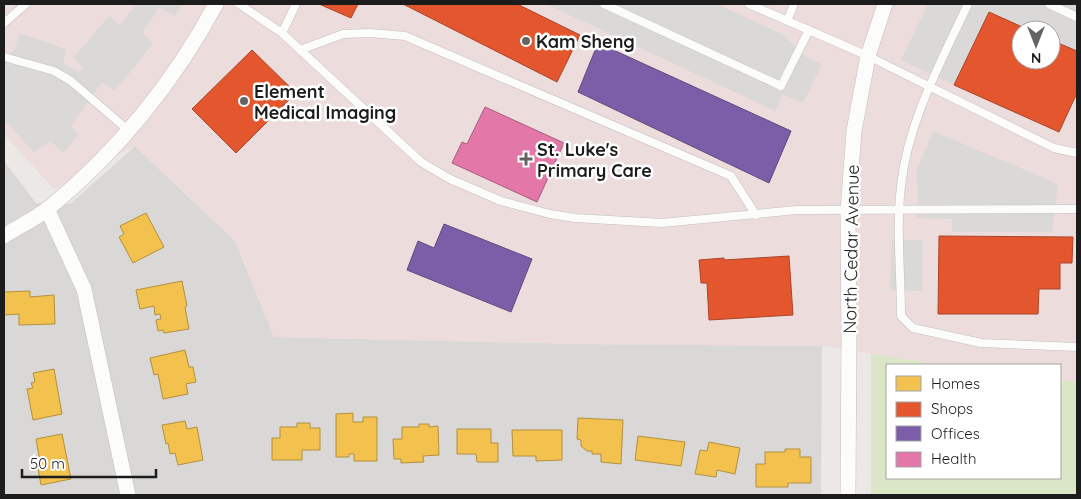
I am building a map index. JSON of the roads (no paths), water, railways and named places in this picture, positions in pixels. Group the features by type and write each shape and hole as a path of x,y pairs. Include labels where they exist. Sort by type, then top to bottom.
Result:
{"street":[{"path":"4,236 47,209 105,157 160,93 202,30 216,4"},
{"name":"North Cedar Avenue","path":"848,495 850,332 848,211 854,131 868,56 886,5"},
{"path":"47,209 84,289 128,495"}],"lane":[{"path":"4,23 26,4"},
{"path":"239,4 282,33 421,162 450,179 502,201 550,214 575,218 662,223 797,210 1077,208"},
{"path":"282,33 296,4"},
{"path":"604,4 781,86 809,30"},
{"path":"749,4 868,56 1054,148 1077,153"},
{"path":"787,21 794,4"},
{"path":"968,4 929,86 907,150 899,210 901,316 913,328 981,343 1077,347"},
{"path":"1049,4 1077,17"},
{"path":"300,50 343,34 370,33 405,36 732,176 756,215"},
{"path":"4,56 54,71 71,81 129,130"}],"place":[{"name":"Kam Sheng","path":"526,41"},
{"name":"Element Medical Imaging","path":"244,101"},
{"name":"St. Luke's Primary Care","path":"526,159"}]}
